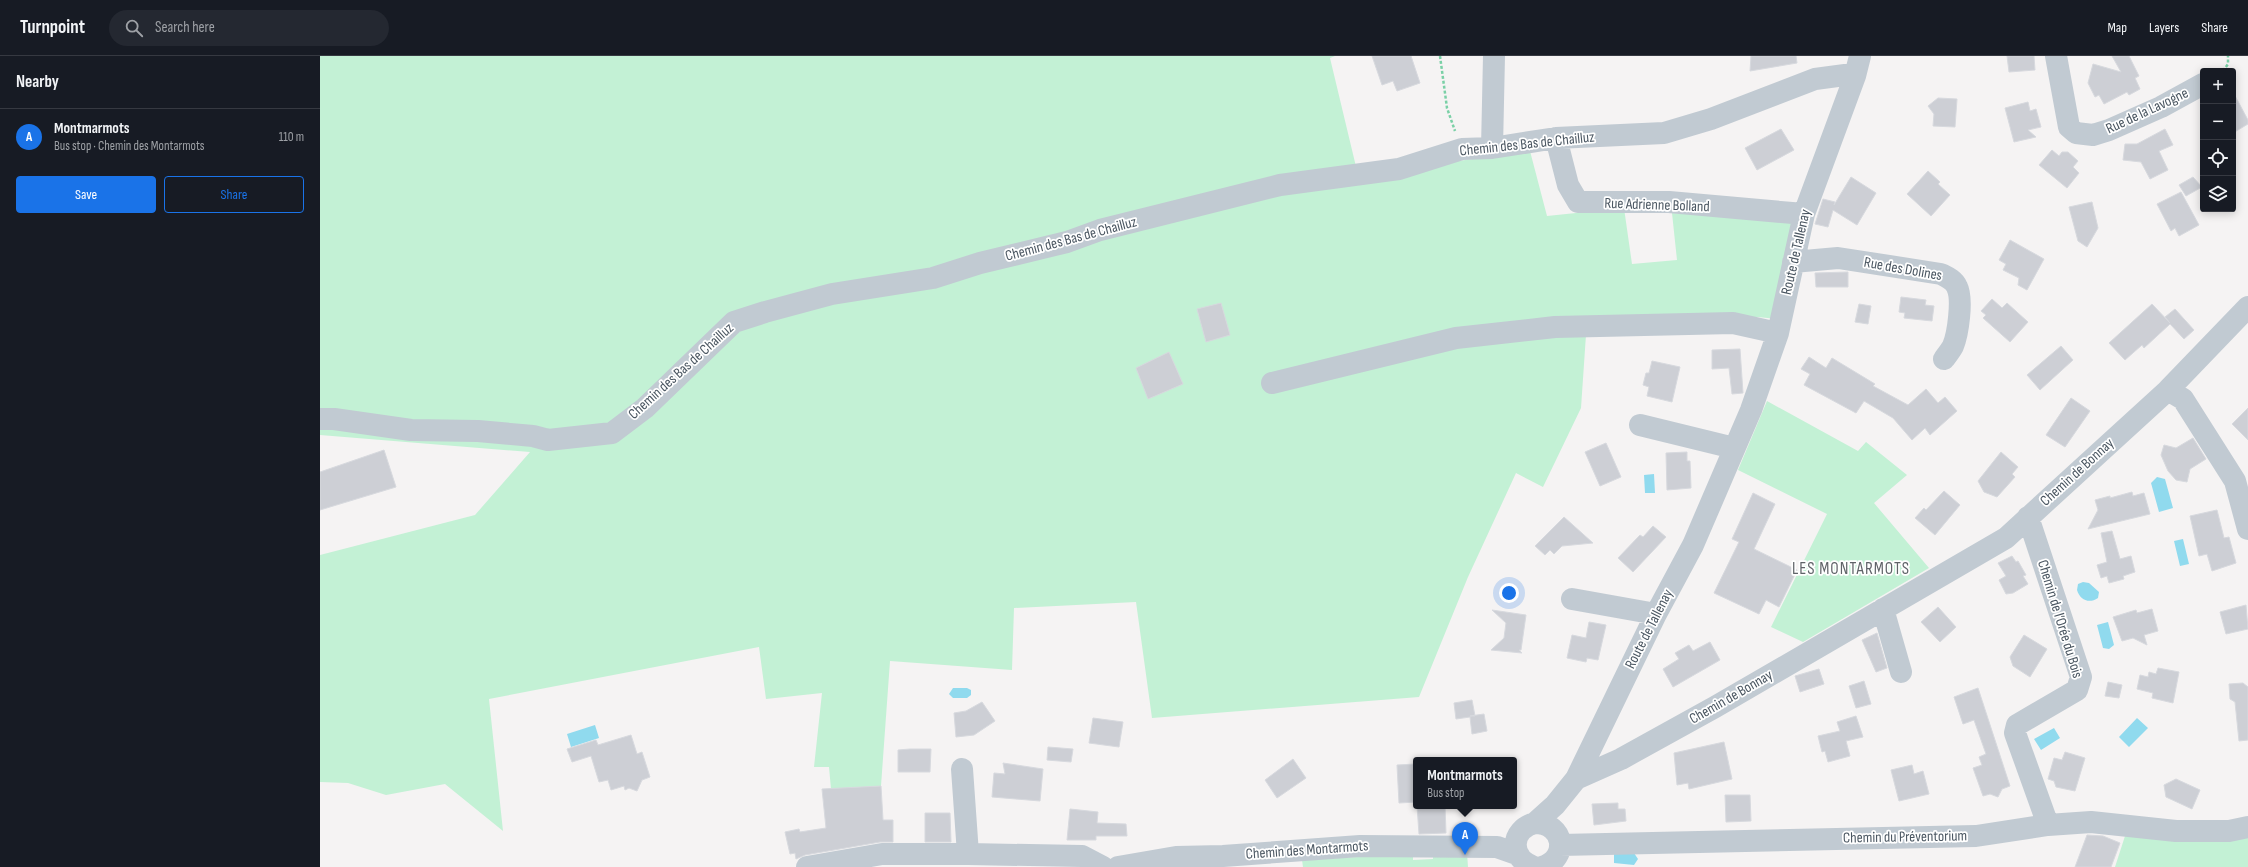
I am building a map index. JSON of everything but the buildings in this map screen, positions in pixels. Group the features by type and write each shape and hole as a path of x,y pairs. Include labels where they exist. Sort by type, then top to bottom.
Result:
{"street":[{"path":"1492,148 1494,56"},
{"name":"Rue de la Lavogne","path":"2056,56 2070,127 2076,133 2093,135 2109,130 2161,107 2200,86"},
{"name":"Chemin des Bas de Chailluz","path":"320,419 334,419 411,430 478,431 533,436 548,440 612,432 644,408 734,322 832,294 933,278 980,263 1068,242 1100,230 1280,185 1399,169 1462,149 1492,148 1556,138 1664,132 1711,118 1815,79 1845,75 1857,66"},
{"name":"Route de Tallenay","path":"1529,858 1557,857 1549,832 1555,805 1576,779 1656,614 1693,544 1750,410 1778,333 1804,214 1857,66"},
{"name":"Rue Adrienne Bolland","path":"1556,138 1568,185 1578,202 1669,202 1804,214"},
{"name":"Rue des Dolines","path":"1793,262 1838,258 1941,274 1950,278 1957,286 1961,297 1953,346 1944,359"},
{"name":"Chemin de Bonnay","path":"1576,779 1621,759 2006,538 2168,390 2248,306"},
{"path":"1272,383 1456,338 1555,327 1733,323 1778,333"},
{"path":"2168,390 2183,399 2235,481 2248,529"},
{"path":"1640,425 1734,448"},
{"name":"Chemin de l’Orée du Bois","path":"2028,517 2081,677 2077,690 2017,725 2015,732 2048,825"},
{"path":"1572,599 1656,614"},
{"path":"1883,609 1901,672"},
{"path":"962,770 968,854"},
{"name":"Chemin du Préventorium","path":"1549,832 1976,836 2048,825 2091,822 2176,831 2229,831 2248,827"},
{"path":"1529,858 1523,828 1549,832"},
{"name":"Chemin des Montarmots","path":"1118,867 1176,857 1223,856 1360,846 1529,858"},
{"path":"807,867 882,854 1082,856 1103,867"}],"path":[{"path":"1440,56 1447,108 1462,149"},
{"path":"2225,68 2228,64 2228,56"}],"green space":[{"path":"320,56 1335,56 1330,58 1358,175 1530,151 1547,216 1624,208 1632,264 1677,260 1672,213 1792,221 1777,319 1758,317 1587,320 1581,408 1543,487 1516,473 1468,577 1419,697 1152,718 1136,602 1014,608 1012,670 890,661 881,786 831,789 829,767 814,767 822,693 766,699 759,647 489,699 503,831 445,784 386,795 348,783 320,782 320,555 475,515 530,452 320,435"},
{"path":"1767,401 1858,451 1866,442 1907,475 1874,503 1929,568 1803,642 1771,627 1827,514 1738,470"},
{"path":"2248,822 2248,867 2115,867 2125,836"},
{"path":"1467,853 1468,867 1303,867 1302,860 1413,854 1413,860 1433,859 1433,855"}],"water":[{"path":"1654,474 1655,493 1645,493 1644,475"},
{"path":"2157,477 2165,479 2173,508 2159,512 2151,483"},
{"path":"2183,539 2189,564 2180,566 2174,541"},
{"path":"2083,582 2089,583 2099,592 2098,598 2088,601 2080,596 2077,590 2078,584"},
{"path":"2108,622 2114,645 2109,649 2103,648 2097,625"},
{"path":"953,688 967,688 971,690 971,695 967,698 953,698 949,694"},
{"path":"2137,718 2148,728 2129,747 2119,737"},
{"path":"595,725 599,738 571,747 567,734"},
{"path":"2054,728 2060,738 2041,750 2034,739"},
{"path":"1614,853 1634,853 1638,859 1634,865 1614,863"}],"place":[{"name":"Montmarmots","path":"1465,855"}],"district":[{"name":"LES MONTARMOTS","path":"1851,569"}]}
